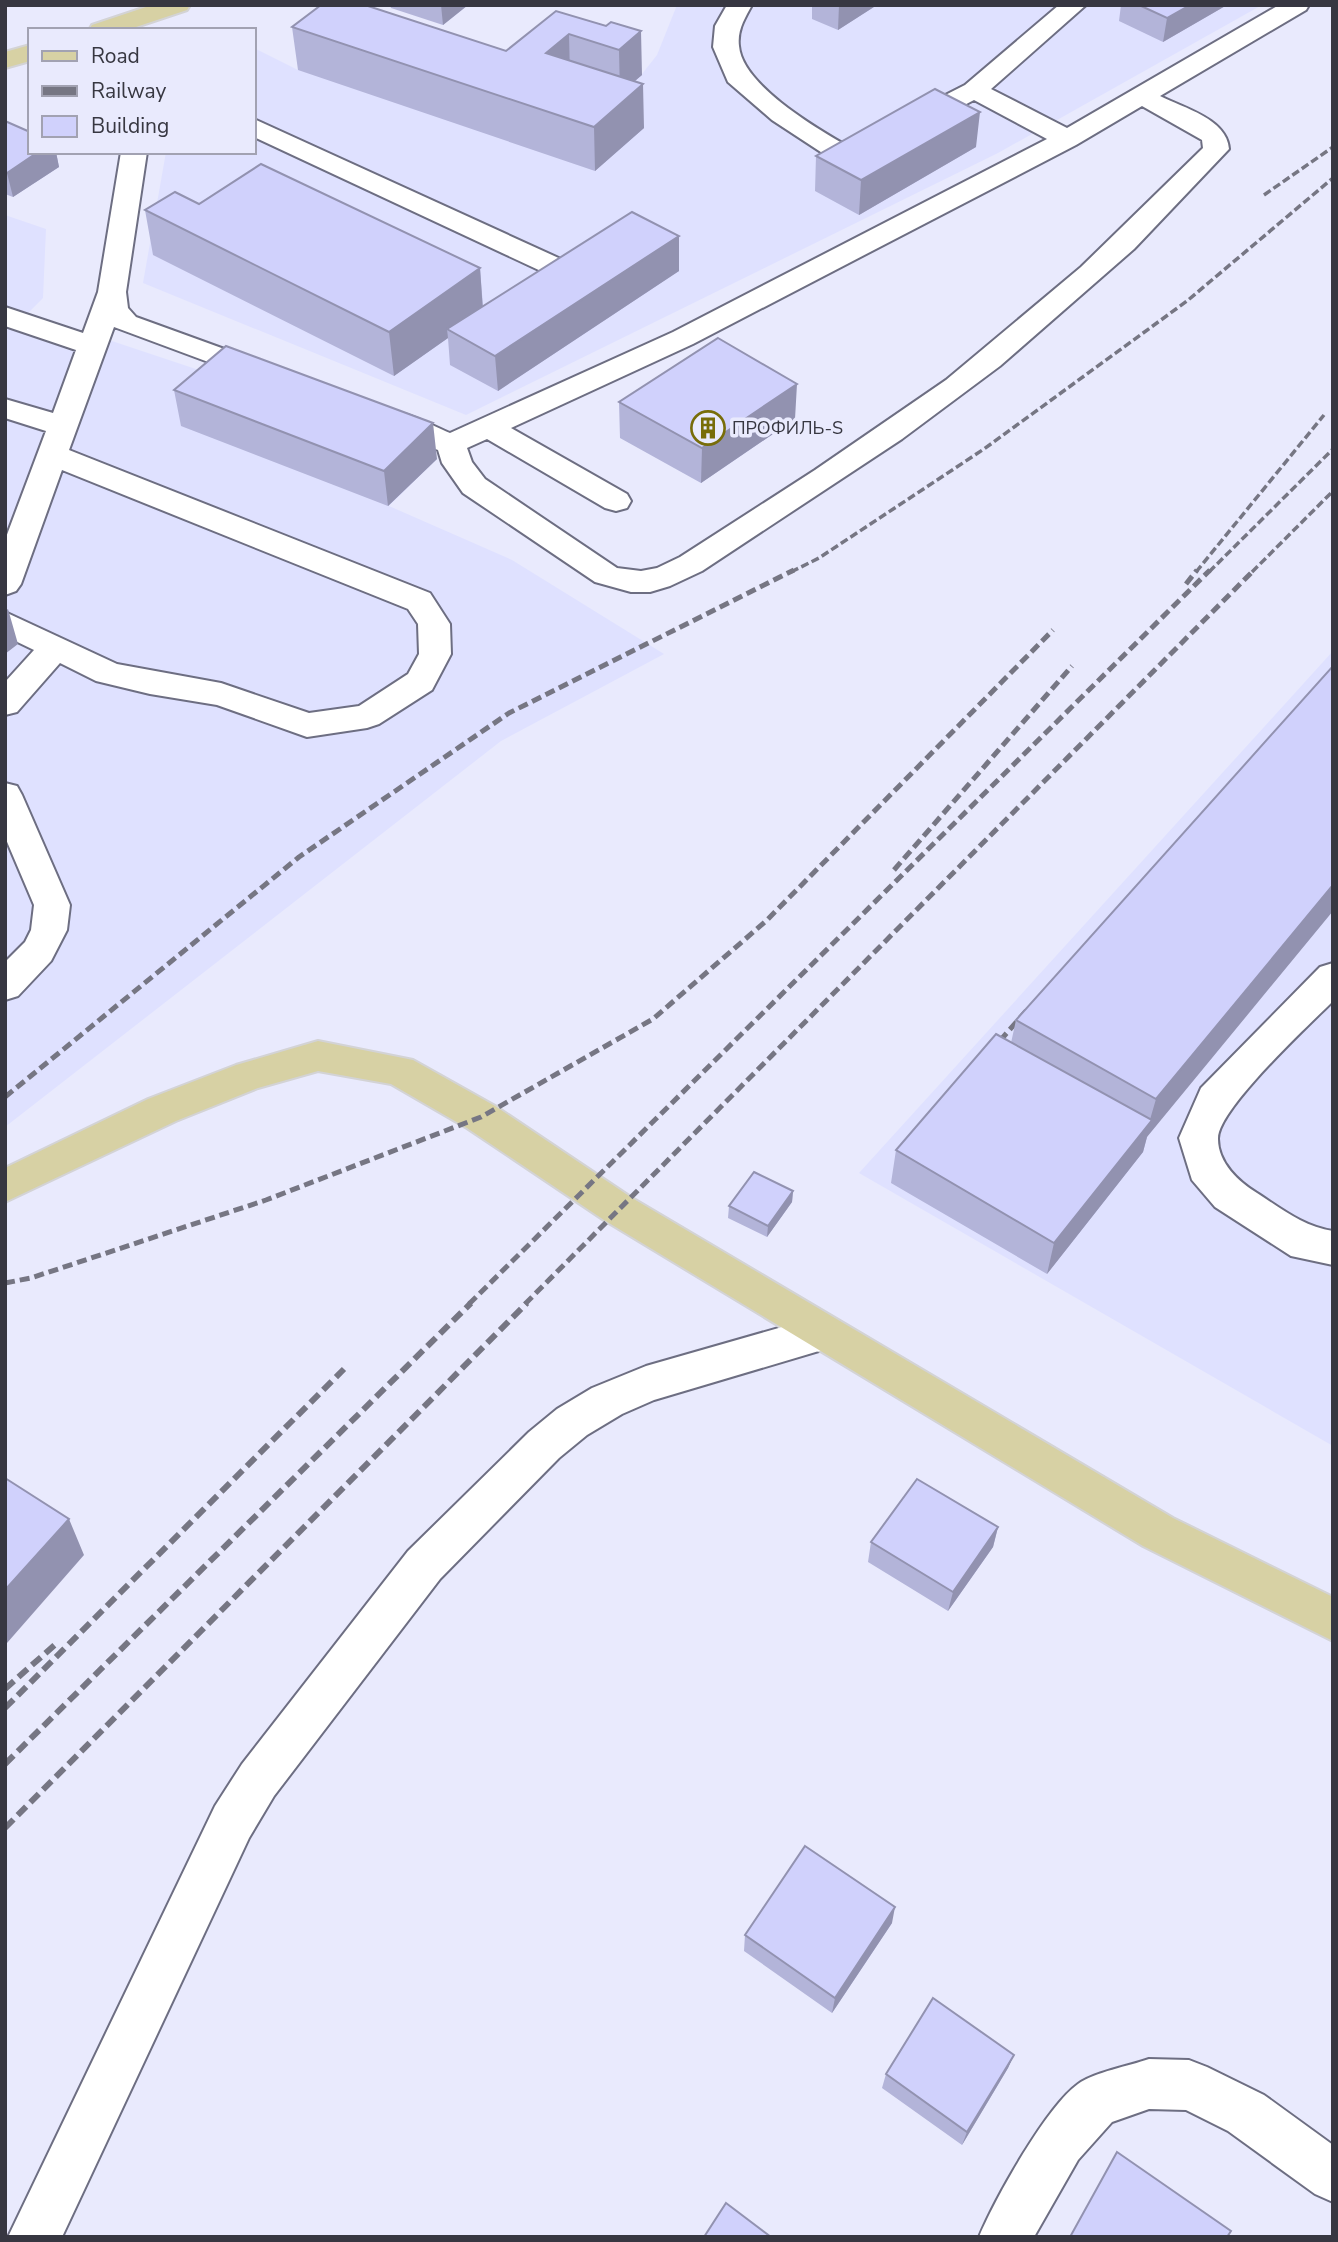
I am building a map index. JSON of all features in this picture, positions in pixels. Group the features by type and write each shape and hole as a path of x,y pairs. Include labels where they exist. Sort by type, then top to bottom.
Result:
{"main road":[{"path":"127,26 170,6"},
{"path":"5,60 28,53"},
{"path":"5,1185 162,1110 248,1076 318,1056 400,1071 481,1116 618,1209 1158,1532 1333,1620"}],"lane":[{"path":"740,5 728,26 726,47 737,77 781,114 839,152 854,152 870,146 974,90 1074,5"},
{"path":"366,411 451,444 683,338 1067,139 1297,5"},
{"path":"974,90 1067,139"},
{"path":"451,444 457,463 474,486 606,575 627,582 656,582 691,565 956,386 1021,333 1106,257 1216,149 1215,137 1202,127 1141,96"},
{"path":"256,128 553,266"},
{"path":"5,584 18,514 58,441 113,292 134,154"},
{"path":"113,292 114,309 126,323 293,383"},
{"path":"5,316 93,346"},
{"path":"5,408 58,441 419,601 434,624 435,654 420,682 367,716 307,725 221,694 126,678 5,623"},
{"path":"488,427 616,501"},
{"path":"5,704 55,647"},
{"path":"5,795 52,905 49,930 38,951 5,986"},
{"path":"1333,977 1215,1099 1198,1138 1206,1169 1229,1196 1305,1244 1333,1248"},
{"path":"34,2237 56,2196 232,1822 258,1780 424,1565 544,1445 572,1422 607,1401 646,1384 824,1333"},
{"path":"1005,2237 1060,2142 1087,2112 1097,2102 1149,2084 1189,2085 1247,2113 1333,2176"}],"shaded area":[{"path":"677,5 1262,5 998,153 466,415 143,283 166,154 256,154 256,49 298,70 612,65 642,74 657,55"},
{"path":"5,215 46,229 43,298 28,313 232,381 437,459 389,506 512,560 664,654 501,741 5,1127"},
{"path":"1333,651 1333,1446 859,1173"}],"building":[{"path":"321,5 365,5 506,51 556,11 606,26 611,22 641,31 619,50 569,34 546,53 643,84 594,127 292,27"},
{"path":"1139,5 1190,5 1167,18"},
{"path":"935,89 980,112 861,180 816,156"},
{"path":"5,121 28,131 28,154 35,154 5,172"},
{"path":"261,164 480,268 389,332 145,210 175,192 199,204"},
{"path":"632,212 679,236 495,356 447,329"},
{"path":"718,338 797,384 702,448 619,402"},
{"path":"226,346 433,423 384,471 174,390"},
{"path":"1333,666 1333,885 1156,1099 1016,1020"},
{"path":"996,1034 1152,1120 1054,1243 896,1150"},
{"path":"754,1172 793,1191 768,1226 729,1206"},
{"path":"5,1478 69,1519 5,1590"},
{"path":"917,1479 998,1527 953,1592 871,1542"},
{"path":"805,1846 895,1907 835,1998 745,1935"},
{"path":"933,1998 1014,2055 967,2132 886,2074"},
{"path":"1117,2152 1231,2231 1227,2237 1070,2237"},
{"path":"726,2203 771,2237 704,2237"}],"railway":[{"path":"1264,195 1333,147"},
{"path":"791,572 819,558 984,449 1187,301 1333,178"},
{"path":"1196,572 1324,415"},
{"path":"1209,572 1333,449"},
{"path":"1254,570 1333,491"},
{"path":"5,1097 299,857 509,713 794,570"},
{"path":"1186,584 1197,570"},
{"path":"469,1304 1210,570"},
{"path":"525,1304 1254,570"},
{"path":"5,1283 31,1278 266,1200 481,1117 653,1019 766,921 1053,630"},
{"path":"894,870 1072,666"},
{"path":"990,1052 1027,1010"},
{"path":"5,1764 471,1303"},
{"path":"5,1828 527,1303"},
{"path":"5,1708 344,1369"},
{"path":"5,1689 58,1642"}],"place":[{"name":"ПРОФИЛЬ-S","path":"708,428"}]}
